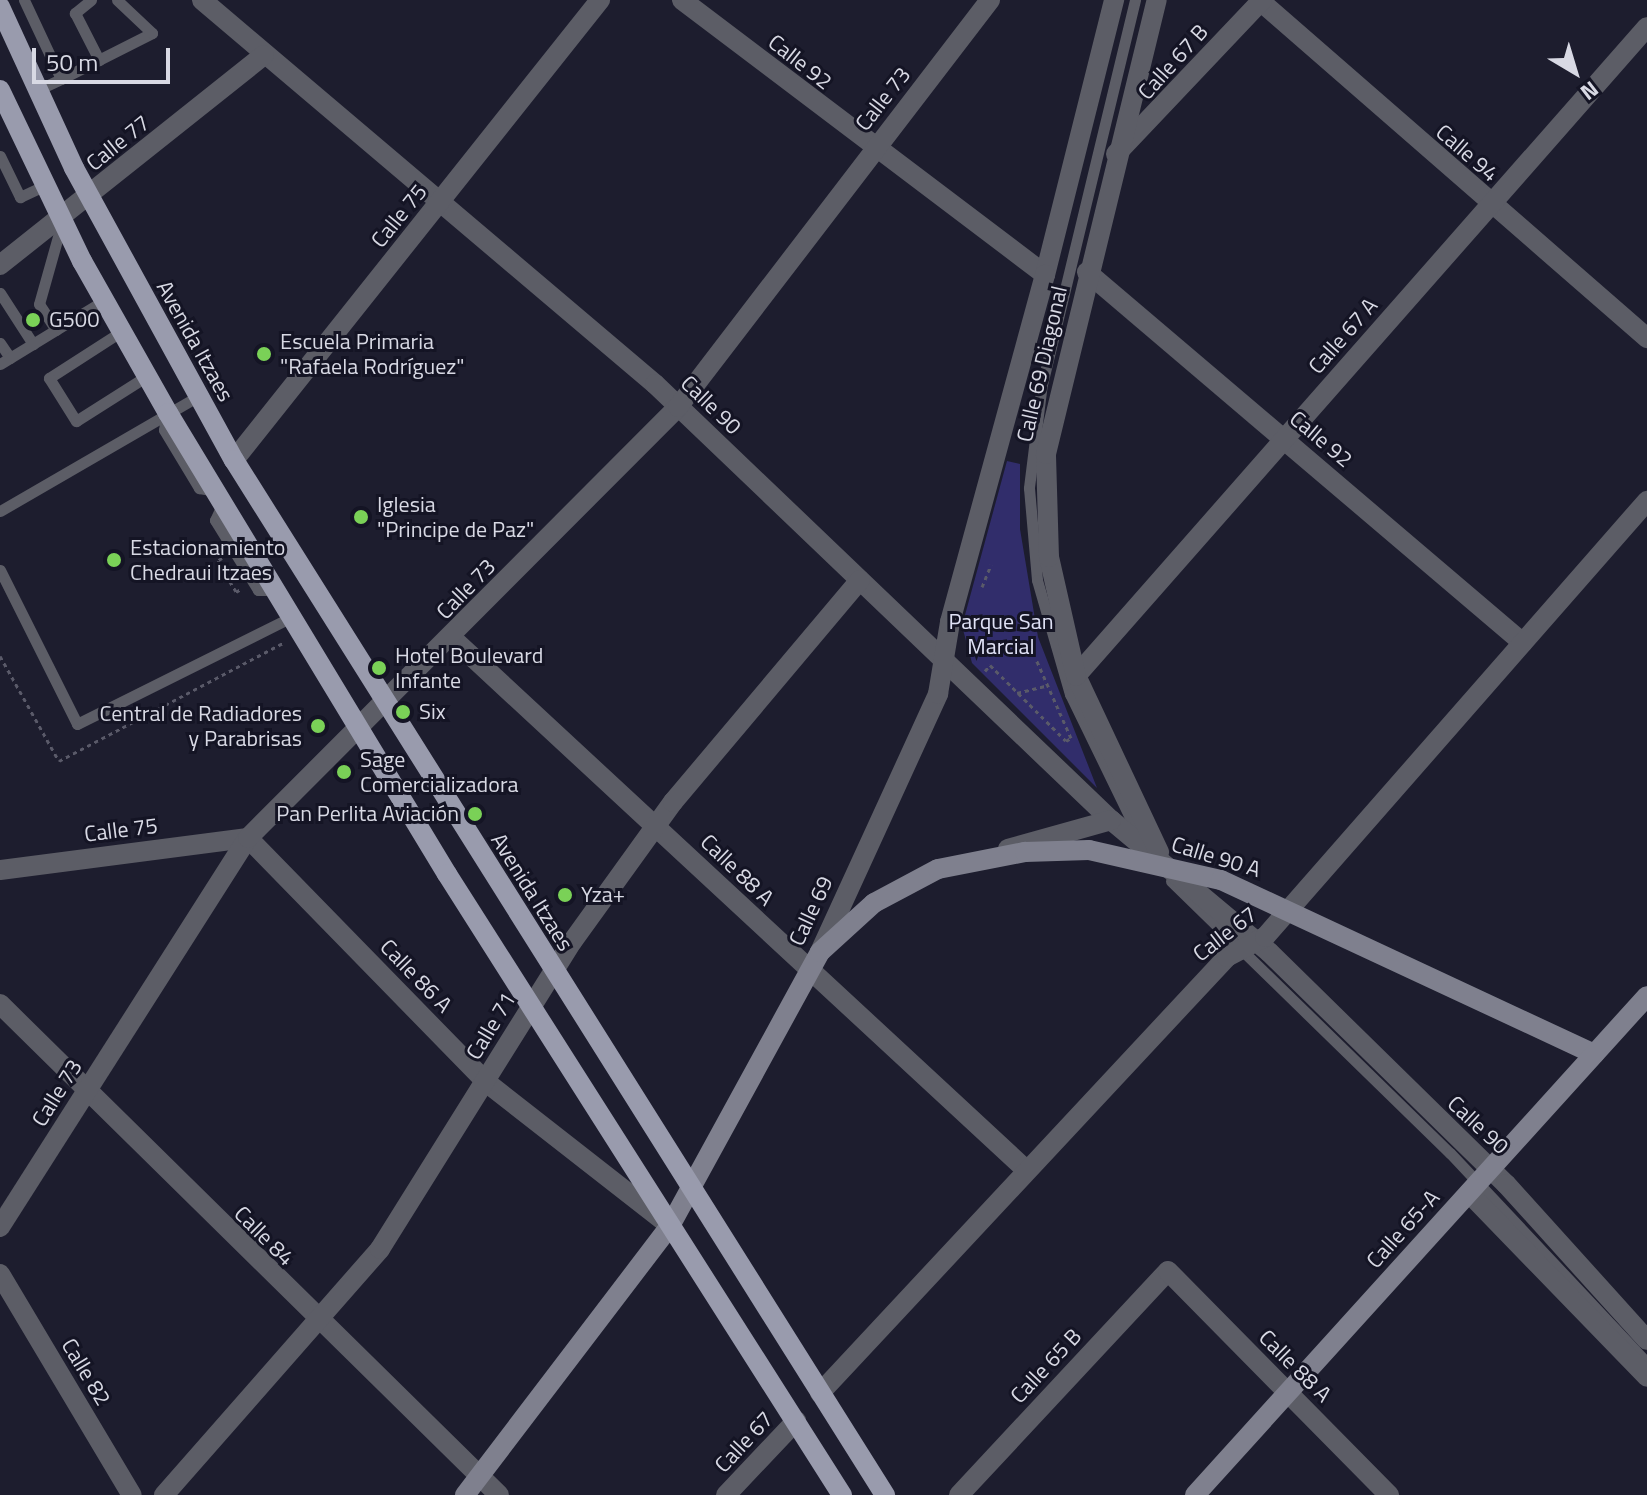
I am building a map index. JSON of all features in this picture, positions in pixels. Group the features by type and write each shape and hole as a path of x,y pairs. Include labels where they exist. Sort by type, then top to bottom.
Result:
{"main road":[{"name":"Avenida Itzaes","path":"0,7 90,198 234,460 885,1495"},
{"path":"0,90 63,220 168,413 531,1005 842,1495"},
{"name":"Calle 90 A","path":"820,952 892,890 966,861 1089,850 1158,860 1290,910 1594,1054"},
{"name":"Calle 69","path":"465,1495 670,1226 692,1191 820,952"},
{"name":"Calle 65-A","path":"1195,1495 1647,996"}],"street":[{"name":"Calle 90","path":"202,0 678,407 1111,820 1258,945 1479,1181 1647,1377"},
{"name":"Calle 75","path":"234,460 600,0"},
{"name":"Calle 92","path":"682,0 874,150 1045,275"},
{"name":"Calle 73","path":"0,1227 248,838 452,638 678,407 990,0"},
{"name":"Calle 69","path":"820,952 938,694 942,659 1045,275 1114,0"},
{"name":"Calle 69 Diagonal","path":"1157,0 1051,419 1045,479 1049,557 1076,676 1158,860"},
{"name":"Calle 67 B","path":"1116,154 1261,1"},
{"name":"Calle 94","path":"1261,1 1491,205 1647,338"},
{"name":"Calle 67 A","path":"1076,676 1647,27"},
{"name":"Calle 77","path":"0,265 63,220 264,55"},
{"name":"Calle 92","path":"1087,272 1523,643"},
{"name":"Calle 67","path":"820,1393 1025,1169 1258,945 1647,501"},
{"name":"Calle 71","path":"164,1495 380,1249 553,970 656,825 860,580"},
{"name":"Calle 88 A","path":"452,638 1025,1169"},
{"path":"966,861 1111,820"},
{"name":"Calle 75","path":"0,870 248,838"},
{"name":"Calle 86 A","path":"248,838 486,1082 670,1226"},
{"name":"Calle 84","path":"0,1004 317,1323 499,1495"},
{"name":"Calle 90","path":"1479,1181 1647,1340"},
{"name":"Calle 88 A","path":"1168,1271 1389,1495"},
{"name":"Calle 65 B","path":"969,1491 1168,1271"},
{"name":"Calle 82","path":"0,1274 132,1495"},
{"name":"Calle 67","path":"726,1495 796,1421"}],"lane":[{"path":"24,0 61,79"},
{"path":"91,0 75,13 99,60"},
{"path":"37,90 152,33 117,0"},
{"path":"1135,0 1037,405 1029,501 1037,580 1070,694 1158,860"},
{"path":"0,156 20,197 46,185"},
{"path":"56,330 39,304 63,220"},
{"path":"0,293 33,344"},
{"path":"0,343 5,361 105,300"},
{"path":"122,331 49,378 76,421 147,376"},
{"path":"0,511 197,397"},
{"path":"0,570 77,724 292,617"},
{"path":"1479,1181 1647,1363"}],"path":[{"path":"229,554 217,561 236,592 248,585"},
{"path":"982,587 991,565"},
{"path":"990,665 1066,741 1071,738 1036,659"},
{"path":"1017,693 1048,685"}],"green space":[{"name":"Parque San Marcial","path":"1007,461 1020,464 1020,529 1038,637 1097,788 972,663 962,626"}],"place":[{"name":"G500","path":"33,320"},
{"name":"Escuela Primaria \"Rafaela Rodríguez\"","path":"264,354"},
{"name":"Iglesia \"Principe de Paz\"","path":"361,517"},
{"name":"Estacionamiento Chedraui Itzaes","path":"114,560"},
{"name":"Hotel Boulevard Infante","path":"379,668"},
{"name":"Six","path":"403,712"},
{"name":"Central de Radiadores y Parabrisas","path":"318,726"},
{"name":"Sage Comercializadora","path":"344,772"},
{"name":"Pan Perlita Aviación","path":"475,814"},
{"name":"Yza+","path":"565,895"}]}
